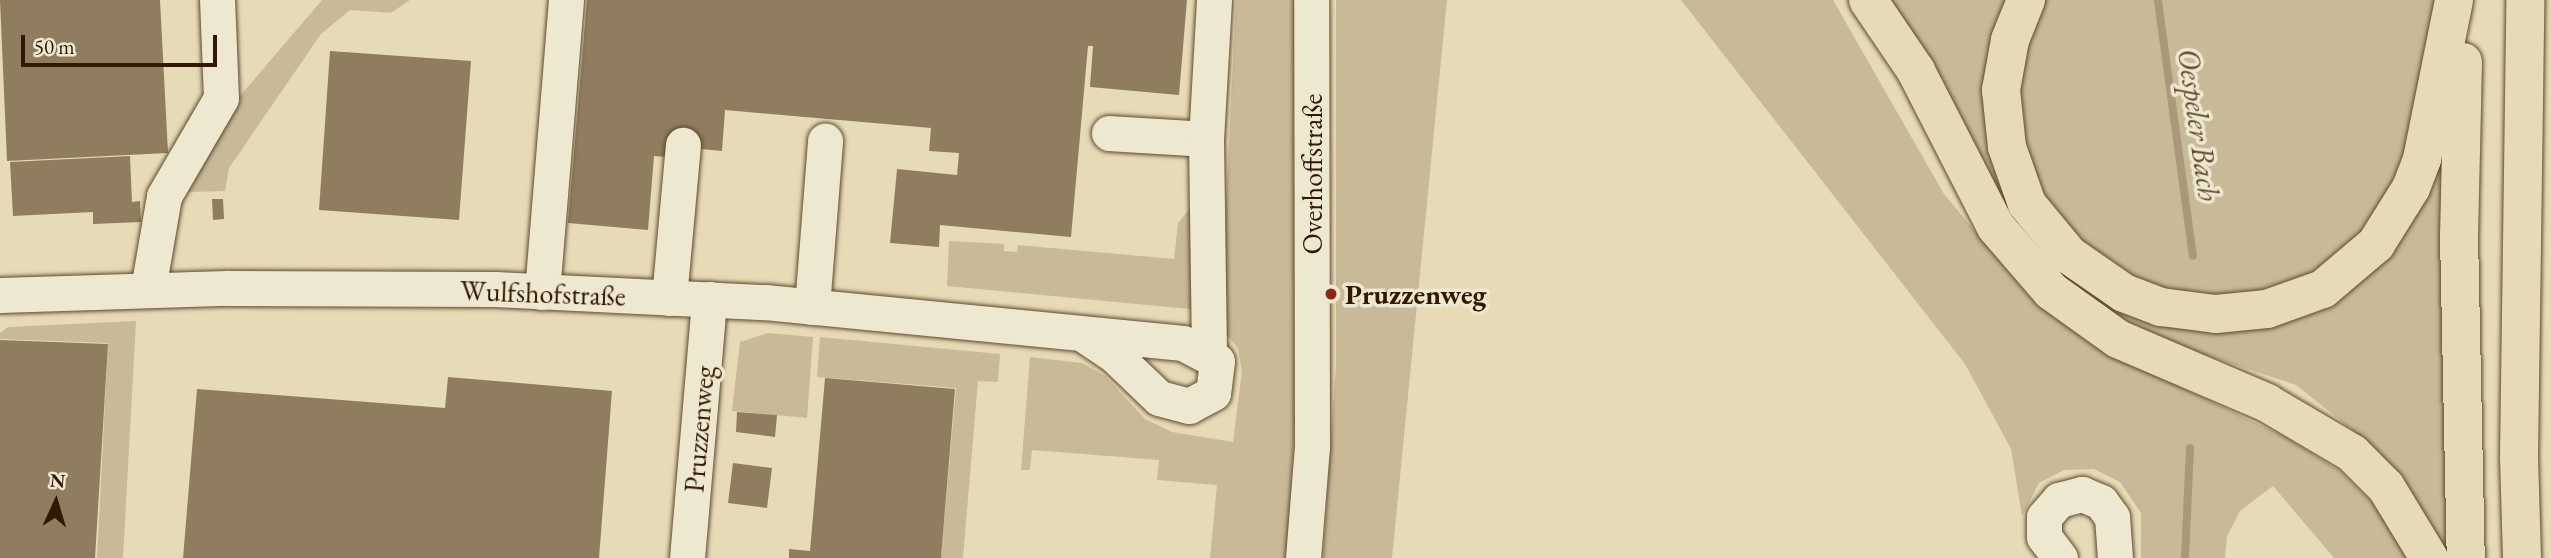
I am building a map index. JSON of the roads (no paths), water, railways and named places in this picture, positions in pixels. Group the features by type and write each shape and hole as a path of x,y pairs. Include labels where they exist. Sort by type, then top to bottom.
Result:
{"highway":[{"path":"1868,0 1916,71 1996,228 2051,291 2118,339 2267,403 2352,453 2386,487 2429,558"},
{"path":"2025,0 2010,40 2001,90 2007,147 2027,204 2069,255 2124,293 2161,307 2241,314 2323,289 2348,273 2396,217 2432,127 2454,0"},
{"path":"2463,0 2459,235 2466,558"},
{"path":"2522,558 2519,458 2525,0"}],"street":[{"path":"148,289 164,195 221,98 216,0"},
{"path":"542,292 566,0"},
{"path":"1209,353 1206,139 1214,0"},
{"name":"Overhoffstraße","path":"1303,558 1312,447 1311,0"},
{"path":"1109,132 1206,139"},
{"path":"812,307 825,141"},
{"path":"669,298 683,145"},
{"name":"Wulfshofstraße","path":"0,296 148,289 542,292 709,299 812,307 1084,335 1172,341 1209,353 1219,374 1213,393 1203,402 1179,405 1159,398 1114,355 1084,335"},
{"name":"Pruzzenweg","path":"687,558 709,299"},
{"path":"2060,558 2044,537 2044,517 2059,500 2082,494 2101,502 2112,517 2115,558"}],"waterway":[{"name":"Oespeler Bach","path":"2158,1 2193,256"},
{"name":"Oespeler Bach","path":"2185,558 2190,448"}],"place":[{"name":"Pruzzenweg","path":"1331,294"}]}
